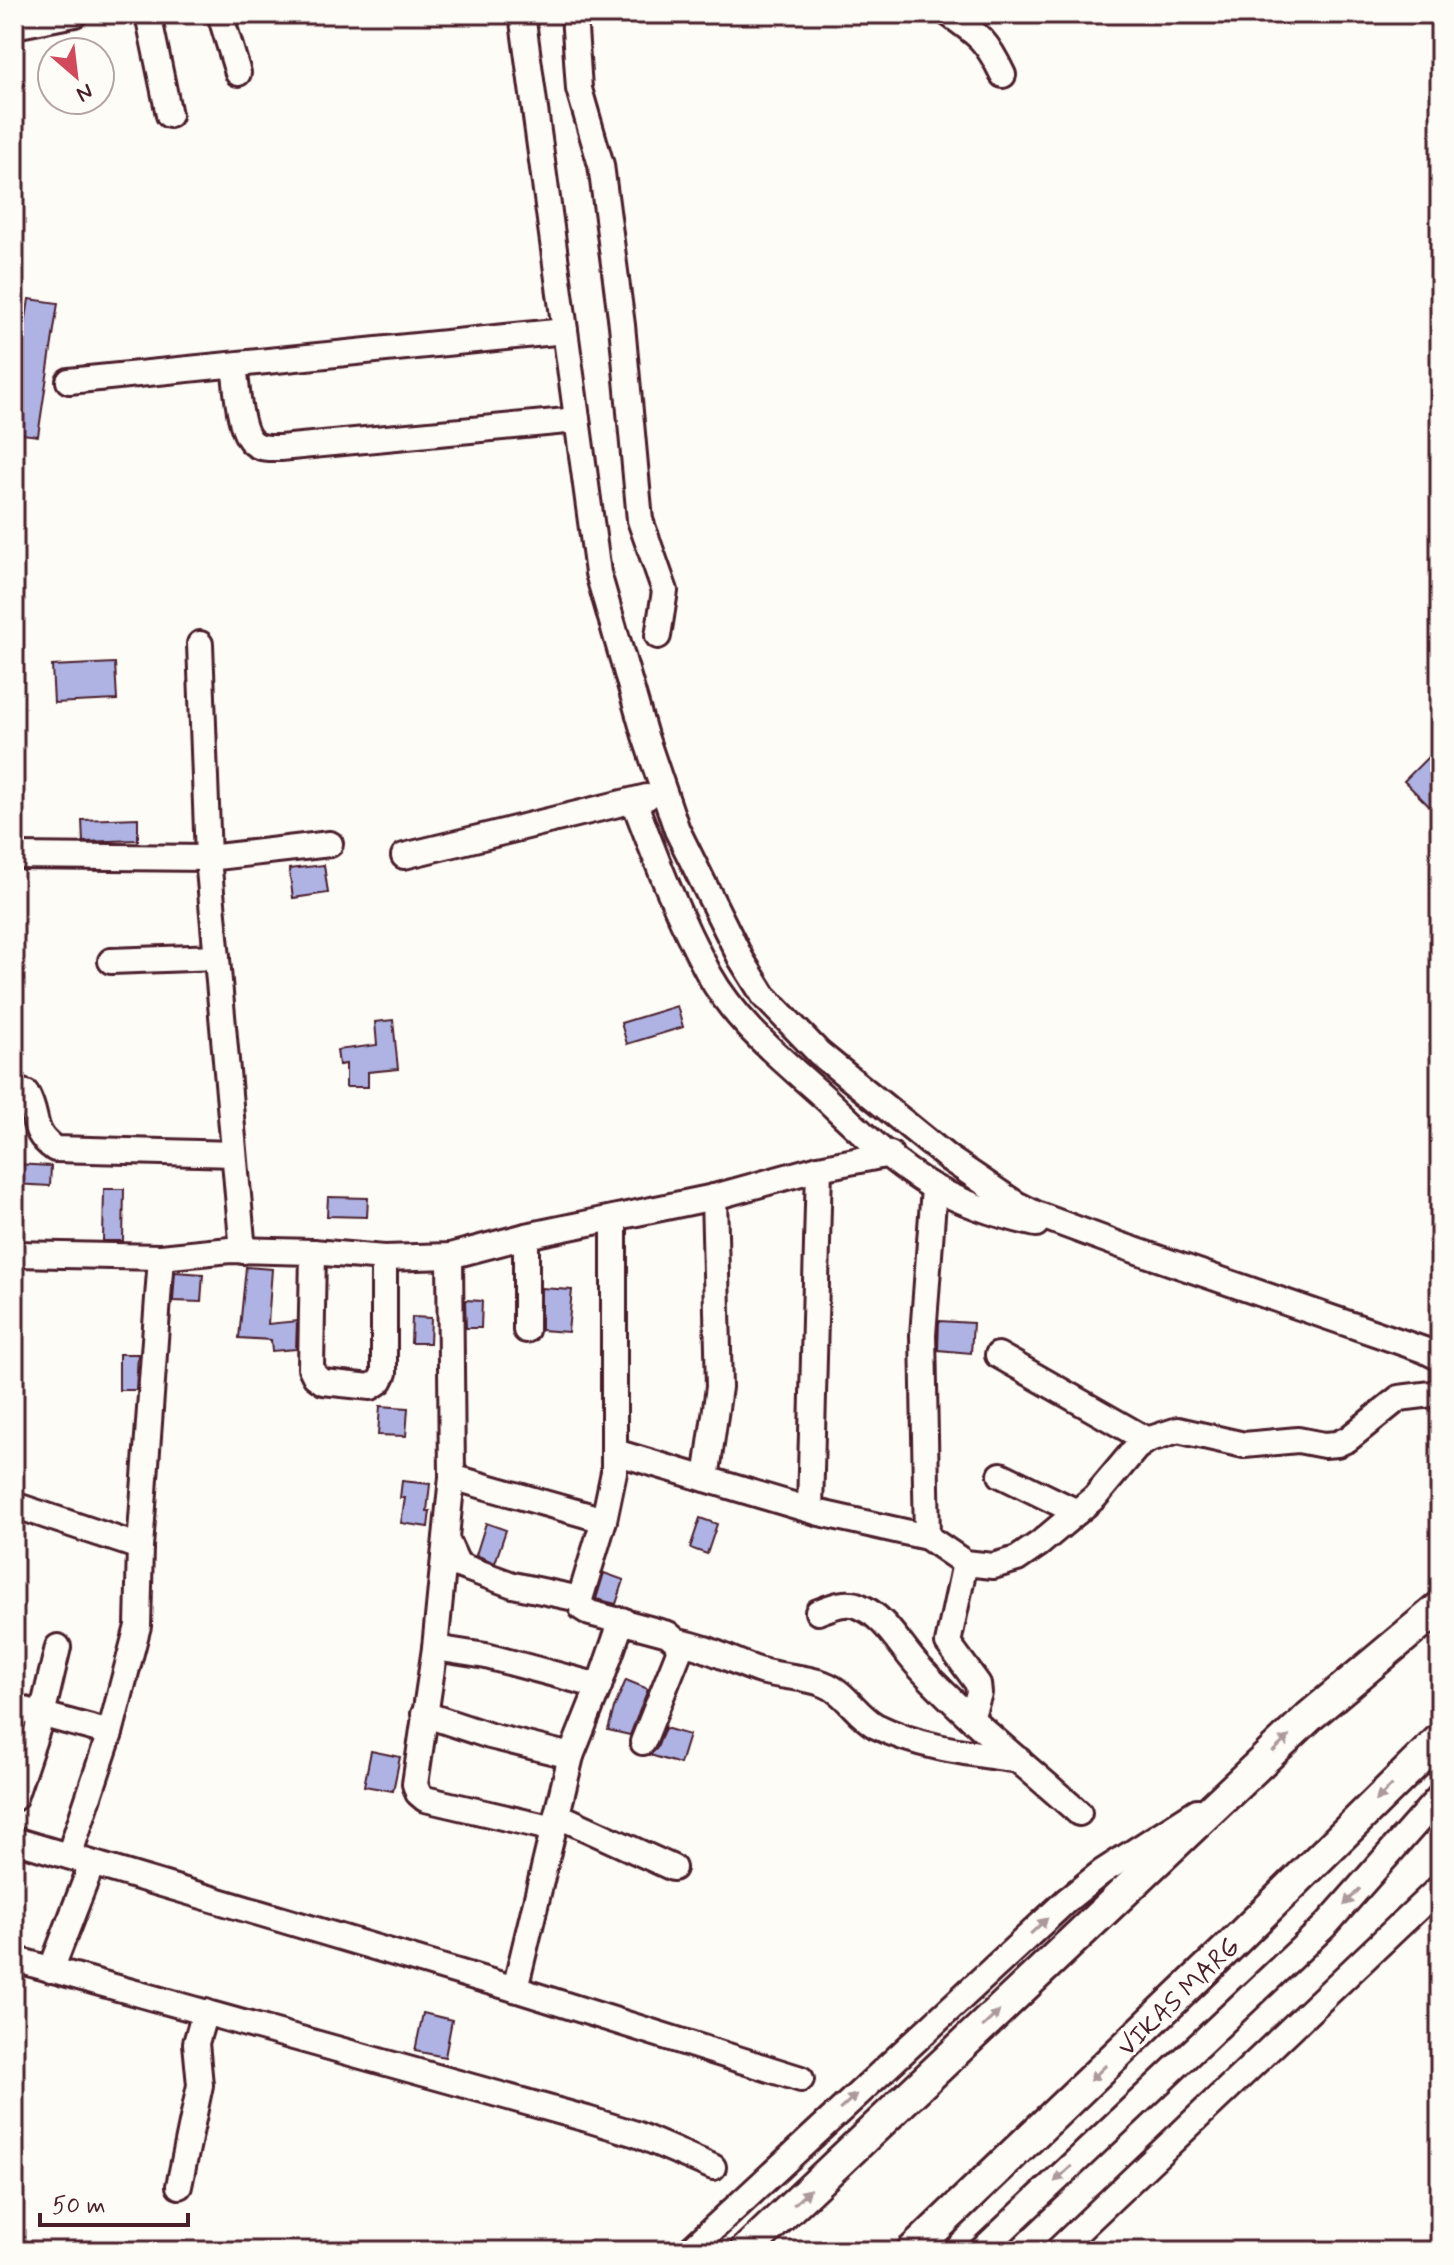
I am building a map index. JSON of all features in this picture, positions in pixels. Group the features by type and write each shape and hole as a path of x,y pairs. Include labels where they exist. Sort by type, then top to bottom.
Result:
{"main road":[{"path":"745,2251 1310,1716 1440,1607"},
{"name":"VIKAS MARG","path":"912,2251 1226,1950 1440,1739"}],"street":[{"path":"14,26 75,14"},
{"path":"148,14 169,115"},
{"path":"220,14 238,73"},
{"path":"522,14 598,573 645,736 677,830 741,959 764,996 819,1053 948,1158 1016,1204 1120,1245 1440,1358"},
{"path":"574,14 579,89 601,165 622,325 640,520 665,591 658,636"},
{"path":"949,14 981,37 1003,75"},
{"path":"69,381 565,331"},
{"path":"234,365 243,430 249,440 262,448 577,420"},
{"path":"200,644 208,858 243,1251"},
{"path":"404,856 634,801 664,791"},
{"path":"634,801 661,873 709,975 757,1037 890,1154 934,1188 1001,1216 1120,1245"},
{"path":"14,856 208,858 330,844"},
{"path":"111,961 217,957"},
{"path":"14,1090 26,1093 33,1107 36,1128 43,1141 55,1149 234,1154"},
{"path":"14,1254 161,1257 243,1251 313,1252 384,1258 450,1256 890,1154"},
{"path":"810,1509 819,1168"},
{"path":"927,1537 923,1335 934,1188"},
{"path":"706,1479 719,1387 714,1197"},
{"path":"614,1218 614,1472 604,1520 580,1599 582,1608 590,1613 668,1634 677,1642 760,1671 825,1684 844,1697 860,1715 904,1737 958,1751 1019,1760"},
{"path":"526,1236 526,1330"},
{"path":"313,1252 311,1368 323,1382 371,1387 380,1381 384,1373 384,1258"},
{"path":"450,1256 452,1477 435,1648 415,1784 418,1793 425,1799 556,1822 673,1868"},
{"path":"69,1856 110,1733 138,1626 140,1547 161,1257"},
{"path":"998,1355 1147,1440"},
{"path":"615,1452 810,1509 927,1537 965,1563 993,1566 1017,1559 1077,1512 1095,1497 1136,1448 1147,1440 1178,1430 1244,1445 1298,1440 1337,1444 1348,1439 1399,1398 1440,1393"},
{"path":"1001,1475 1077,1512"},
{"path":"452,1477 604,1520"},
{"path":"14,1505 140,1547"},
{"path":"446,1539 458,1565 513,1585 580,1599"},
{"path":"965,1563 948,1643 978,1684 979,1693 971,1718"},
{"path":"818,1612 841,1604 857,1604 875,1615 918,1666 971,1718 1079,1813"},
{"path":"515,1989 571,1756 622,1620"},
{"path":"643,1742 679,1652 677,1642"},
{"path":"14,1798 42,1715 58,1647"},
{"path":"435,1648 486,1656 599,1686"},
{"path":"14,1707 110,1733"},
{"path":"424,1714 490,1736 571,1756"},
{"path":"689,2251 1067,1900 1102,1872 1238,1784"},
{"path":"981,2251 1327,1924 1440,1796"},
{"path":"14,1840 515,1989 801,2079"},
{"path":"51,1970 92,1864"},
{"path":"1057,2251 1440,1887"},
{"path":"14,1959 587,2119 636,2134 713,2167"},
{"path":"179,2186 198,2099 201,2073 196,2043 205,2012"}],"building":[{"path":"29,299 58,303 38,436 14,433 14,394"},
{"path":"115,663 117,700 54,703 52,666"},
{"path":"1440,745 1440,797 1430,807 1404,781"},
{"path":"138,818 138,840 83,842 82,820"},
{"path":"324,865 328,893 293,898 289,869"},
{"path":"677,1006 683,1027 627,1044 621,1023"},
{"path":"393,1020 398,1069 368,1072 368,1087 346,1087 346,1064 339,1065 337,1050 377,1045 375,1022"},
{"path":"15,1164 51,1166 50,1186 14,1184"},
{"path":"104,1189 124,1189 123,1241 103,1241"},
{"path":"328,1197 368,1198 367,1217 327,1216"},
{"path":"246,1267 272,1269 268,1324 297,1321 296,1349 272,1351 271,1340 239,1338"},
{"path":"175,1272 203,1274 201,1302 173,1301"},
{"path":"541,1288 572,1290 568,1332 541,1330"},
{"path":"465,1300 482,1301 481,1328 466,1328"},
{"path":"412,1317 431,1318 430,1343 411,1343"},
{"path":"939,1321 973,1323 971,1353 938,1350"},
{"path":"119,1354 138,1354 136,1390 119,1390"},
{"path":"380,1406 408,1408 406,1436 378,1435"},
{"path":"402,1481 430,1484 428,1527 401,1523 405,1498 400,1498"},
{"path":"700,1518 717,1524 707,1554 690,1548"},
{"path":"486,1523 506,1530 495,1563 476,1555"},
{"path":"604,1573 624,1580 616,1604 596,1599"},
{"path":"626,1680 648,1689 630,1735 608,1730"},
{"path":"665,1728 689,1735 680,1764 650,1755 657,1748"},
{"path":"371,1751 400,1757 393,1791 364,1786"},
{"path":"423,2013 452,2020 445,2057 415,2051"}]}
